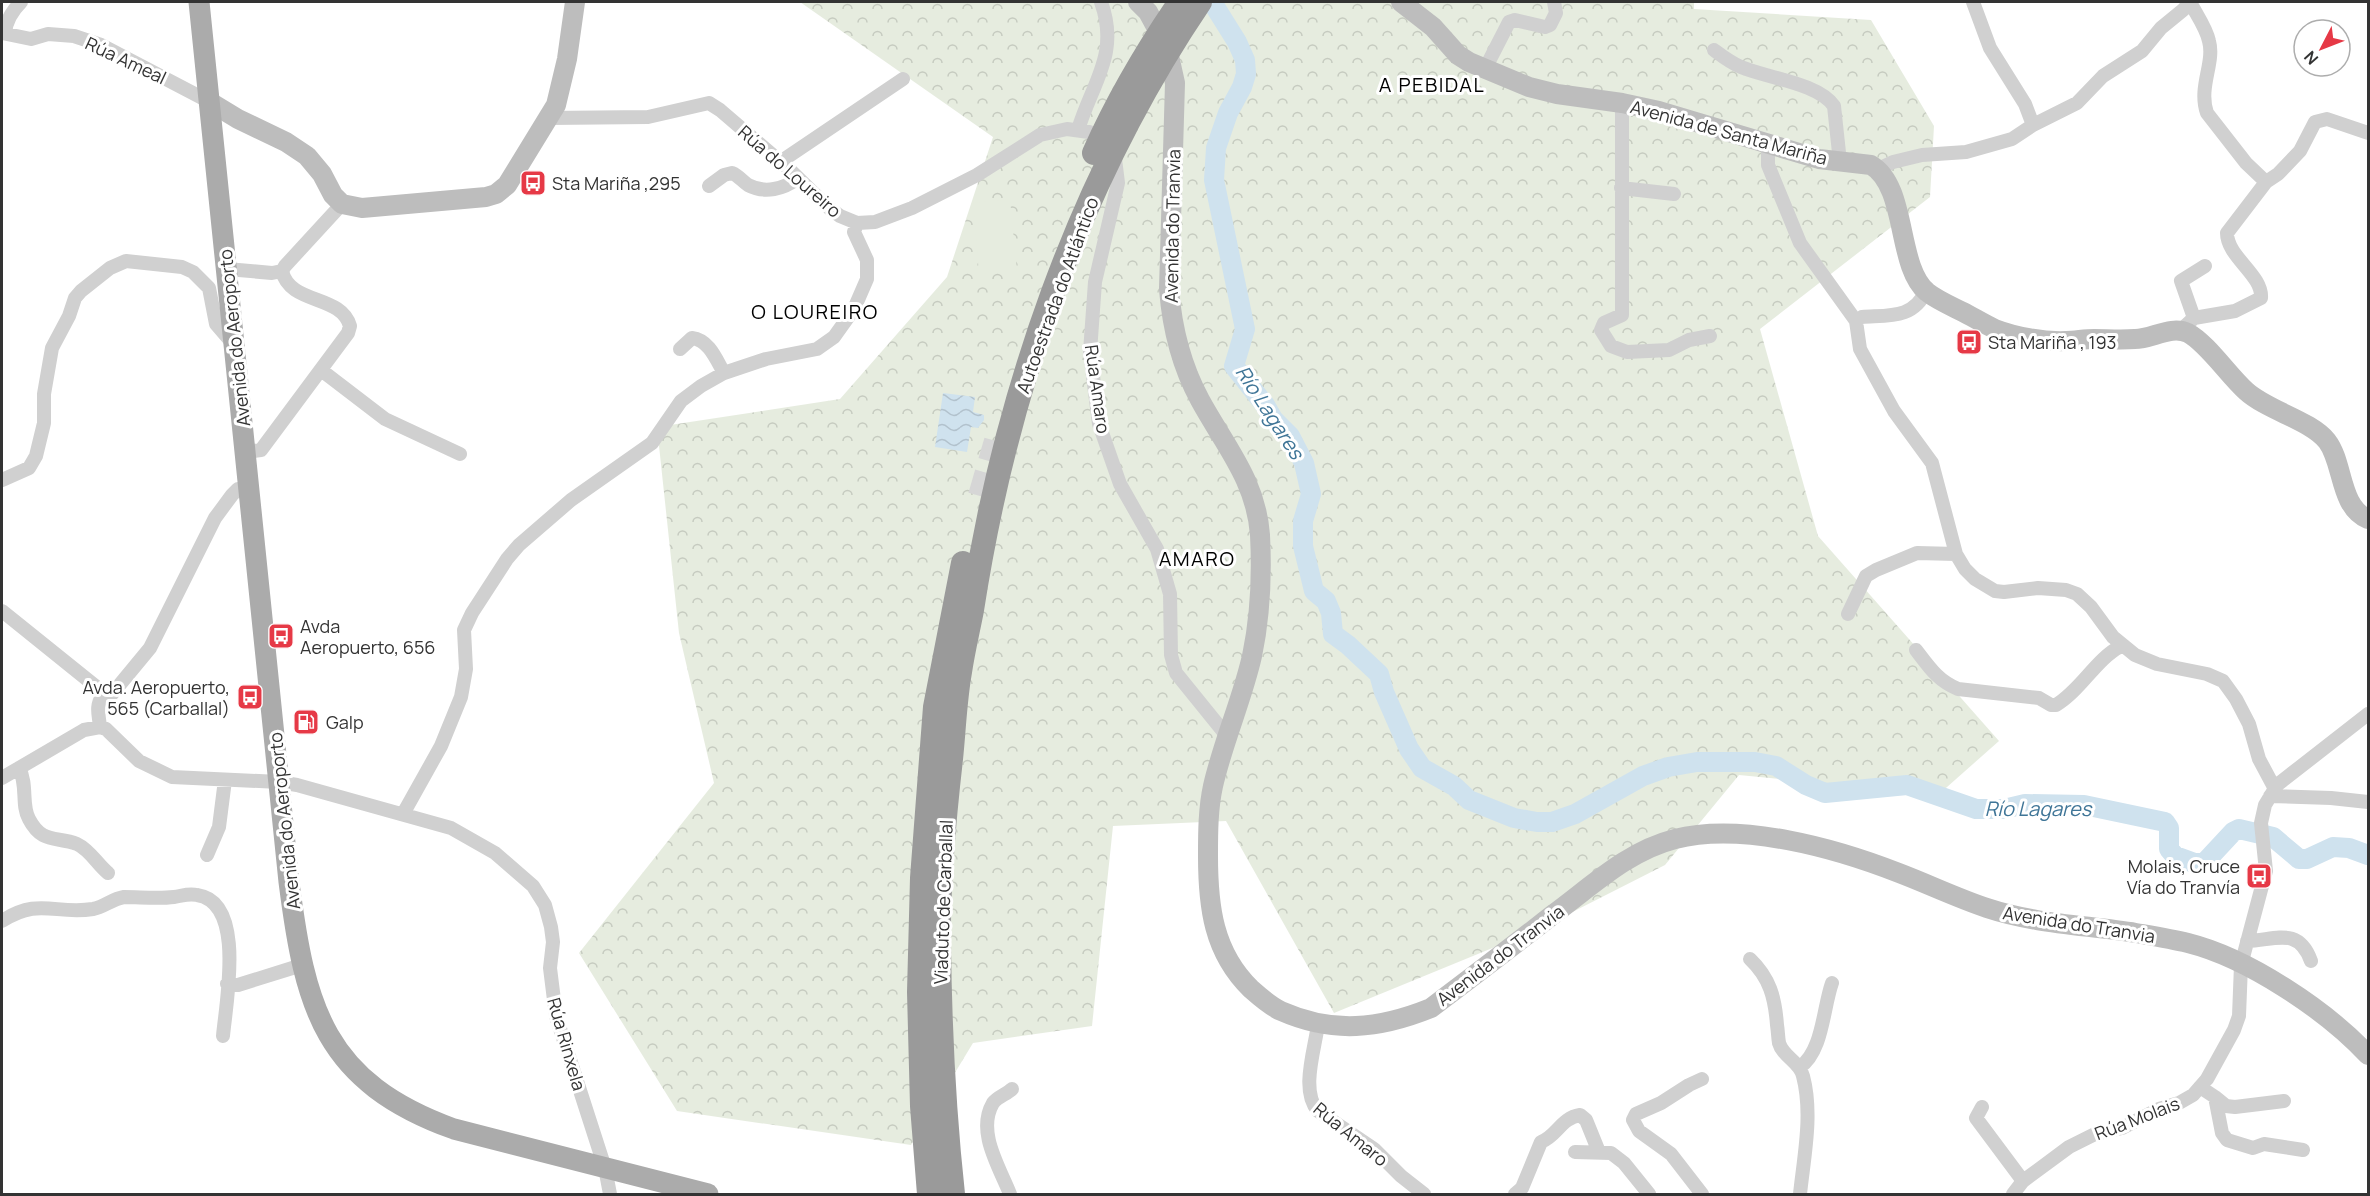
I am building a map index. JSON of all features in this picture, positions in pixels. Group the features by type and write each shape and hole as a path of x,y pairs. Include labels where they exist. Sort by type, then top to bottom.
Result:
{"highway":[{"name":"Autoestrada do Atlántico","path":"1155,55 1180,2"},
{"name":"Autoestrada do Atlántico","path":"1027,338 1067,213 1100,138 1155,55 1200,2"},
{"name":"Autoestrada do Atlántico","path":"962,611 977,570 1013,418 1044,320 1080,224 1100,138"},
{"path":"962,611 966,546 980,496"},
{"name":"Viaduto de Carballal","path":"929,1194 922,1106 919,992 922,878 935,707 962,611"},
{"name":"Viaduto de Carballal","path":"953,1194 944,1106 939,943 943,835 959,674 962,611"}],"main road":[{"name":"Avenida do Aeroporto","path":"199,2 289,882 302,965 314,1006 330,1038 355,1071 388,1099 425,1119 454,1129 708,1194"},
{"path":"210,102 237,119 286,142 307,156 333,195 342,204 362,208 486,197 496,194 507,185 556,105 567,59 575,2"},
{"name":"Avenida do Tranvia","path":"1138,2 1148,12 1167,47 1175,83 1169,289 1171,321 1185,368 1200,400 1241,467 1257,512 1260,535 1257,620 1252,656 1213,785 1209,823 1210,908 1215,933 1229,962 1240,978 1255,992 1277,1009 1318,1024 1344,1026 1400,1021 1431,1008 1629,857 1674,840 1702,834 1733,833 1843,853 1898,872 1986,908 2020,917 2136,933 2189,943 2265,976 2324,1014 2368,1054"},
{"name":"Avenida de Santa Mariña","path":"1401,2 1433,27 1458,55 1529,87 1557,94 1622,103 1768,144 1840,162 1871,165 1878,169"},
{"path":"1878,169 1899,215 1910,265 1918,282 1926,291 1995,329 2039,339 2065,342 2090,339 2137,339 2187,325 2191,336 2246,392 2260,402 2321,434 2336,457 2349,500 2357,511 2368,519"}],"street":[{"path":"3,33 14,9 21,2"},
{"path":"1100,138 1101,76 1106,55 1108,29 1101,2"},
{"path":"1485,69 1509,22 1515,20 1545,27 1550,25 1556,13 1554,2"},
{"path":"1972,2 1990,48 2025,104 2033,125"},
{"path":"1878,169 1893,162 1922,155 1966,152 2012,139 2033,125 2077,103 2103,76 2142,51 2161,28 2190,2 2209,41 2204,90 2207,112 2246,164 2266,182"},
{"name":"Rúa Ameal","path":"3,33 31,39 48,34 74,36 101,45 210,102"},
{"path":"1714,50 1742,68 1815,91 1830,99 1834,106 1840,162"},
{"path":"780,162 903,80"},
{"name":"Rúa do Loureiro","path":"549,118 648,117 709,103 780,162 829,208 840,216 857,223 875,222 912,208 976,175 1041,135 1057,130 1100,138"},
{"path":"1622,103 1622,315 1604,323 1601,330 1611,346 1627,352 1669,350 1689,340 1710,336"},
{"path":"2205,266 2181,281 2187,325 2235,311 2261,298 2260,288 2230,245 2227,237 2229,230 2266,182 2278,174 2300,151 2315,122 2320,120 2340,122 2368,133"},
{"name":"Rúa Amaro","path":"1100,138 1108,146 1117,170 1118,183 1095,282 1090,352 1099,424 1120,484 1157,549 1170,594 1171,655 1176,673 1227,736"},
{"path":"1768,144 1768,165 1800,243 1856,321 1860,349 1894,411 1932,463 1956,554 1975,579 1995,591 2038,588 2066,590 2076,594 2091,607 2121,646 2135,655 2157,664 2207,674 2223,681 2236,699 2249,724 2272,792"},
{"path":"709,186 732,173 747,184 759,188 786,187 798,178"},
{"path":"1621,188 1674,194"},
{"path":"246,452 261,450 348,333 349,321 336,308 292,289 282,272 342,204"},
{"path":"403,814 441,746 461,697 466,669 464,630 472,613 507,560 519,545 571,500 652,443 681,401 701,386 724,373 766,359 817,349 834,337 854,309 867,279 867,260 854,232 857,223"},
{"path":"2,480 29,468 36,456 44,423 44,393 52,348 69,316 75,298 110,268 126,261 182,267 193,272 210,288 216,324 235,346"},
{"path":"227,269 282,272"},
{"path":"1856,321 1862,317 1907,312 1921,302 1926,291"},
{"path":"680,349 692,338 699,339 711,350 724,373"},
{"path":"321,370 385,419 460,454"},
{"path":"103,695 112,694 150,648 215,518 238,489 250,489"},
{"path":"1848,614 1866,576 1876,570 1917,553 1956,554"},
{"path":"2,611 99,689 103,695"},
{"path":"1916,650 1934,675 1945,684 1958,689 2039,698 2050,705 2056,705 2089,676 2112,651 2121,646"},
{"path":"2,778 84,730 100,727 97,708 103,695"},
{"path":"2272,792 2368,714"},
{"name":"Rúa Rinxela","path":"100,727 114,734 140,761 172,777 279,782 297,785 451,828 495,853 533,886 545,905 553,942 550,968 556,1016 605,1168 609,1194"},
{"path":"19,768 25,786 26,812 41,835 47,839 76,844 89,853 98,866 108,873"},
{"path":"207,855 219,827 225,780"},
{"path":"2272,792 2368,802"},
{"name":"Rúa Molais","path":"2013,1194 2023,1181 2069,1147 2095,1134 2122,1128 2159,1109 2180,1103 2193,1095 2207,1079 2235,1030 2239,1016 2241,965 2266,871 2261,823 2265,805 2272,792"},
{"path":"2,921 30,908 84,910 96,908 115,898 176,897 184,894 208,898 217,906 225,922 230,946 223,1036"},
{"path":"2247,941 2276,936 2287,937 2305,947 2311,961"},
{"path":"1750,959 1760,969 1774,995 1782,1050 1800,1067 1803,1075 1808,1116 1800,1194"},
{"path":"227,984 238,985 302,965"},
{"path":"1800,1067 1807,1062 1824,1025 1826,1002 1833,983"},
{"name":"Rúa Amaro","path":"1318,1024 1308,1091 1311,1103 1318,1111 1374,1149 1401,1176 1424,1194"},
{"path":"1701,1079 1689,1084 1661,1103 1636,1114 1633,1120 1639,1131 1671,1154 1702,1194"},
{"path":"2200,1087 2226,1106 2284,1101"},
{"path":"1010,1194 988,1138 993,1103 1012,1089"},
{"path":"2215,1097 2222,1133 2227,1140 2253,1148 2264,1144 2303,1150"},
{"path":"1982,1107 1976,1118 2023,1181"},
{"path":"1515,1194 1522,1188 1541,1142 1551,1138 1561,1124 1572,1116 1580,1115 1586,1120 1599,1152"},
{"path":"1575,1152 1611,1153 1624,1163 1649,1194"}],"green space":[{"path":"800,2 1694,2 1694,9 1871,20 1934,126 1930,197 1760,329 1818,536 1999,741 1938,795 1739,775 1665,865 1539,929 1334,1013 1226,821 1113,826 1092,1026 973,1043 911,1145 677,1111 579,953 714,783 679,633 657,427 840,399 947,277 993,137"},
{"path":"1010,199 1017,271 979,274 973,203"}],"water":[{"path":"943,393 975,397 973,412 984,415 984,420 978,428 971,427 967,452 935,447"}],"waterway":[{"name":"Río Lagares","path":"1212,2 1237,42 1245,60 1246,74 1242,87 1228,113 1216,148 1214,180 1245,329 1234,366 1265,405 1273,419 1290,436 1304,463 1311,494 1303,521 1303,546 1314,591 1326,601 1331,613 1333,634 1379,674 1384,692 1409,749 1422,768 1454,786 1469,800 1514,818 1537,822 1552,822 1575,814 1643,776 1668,767 1697,762 1755,762 1776,766 1806,785 1825,793 1907,785 1976,809 2004,809 2025,804 2084,805 2165,822 2169,828 2169,849 2175,856 2197,864 2206,861 2233,832 2239,829 2273,837 2299,859 2307,859 2333,847 2349,848 2368,855"}],"tunnel":[{"path":"980,496 996,441"}],"place":[{"name":"Sta Mariña ,295","path":"533,183"},
{"name":"Sta Mariña , 193","path":"1969,342"},
{"name":"Avda Aeropuerto, 656","path":"281,636"},
{"name":"Avda. Aeropuerto, 565 (Carballal)","path":"250,697"},
{"name":"Galp","path":"306,722"},
{"name":"Molais, Cruce Vía do Tranvía","path":"2259,876"}],"district":[{"name":"A PEBIDAL","path":"1432,84"},
{"name":"O LOUREIRO","path":"815,311"},
{"name":"AMARO","path":"1197,558"}]}
